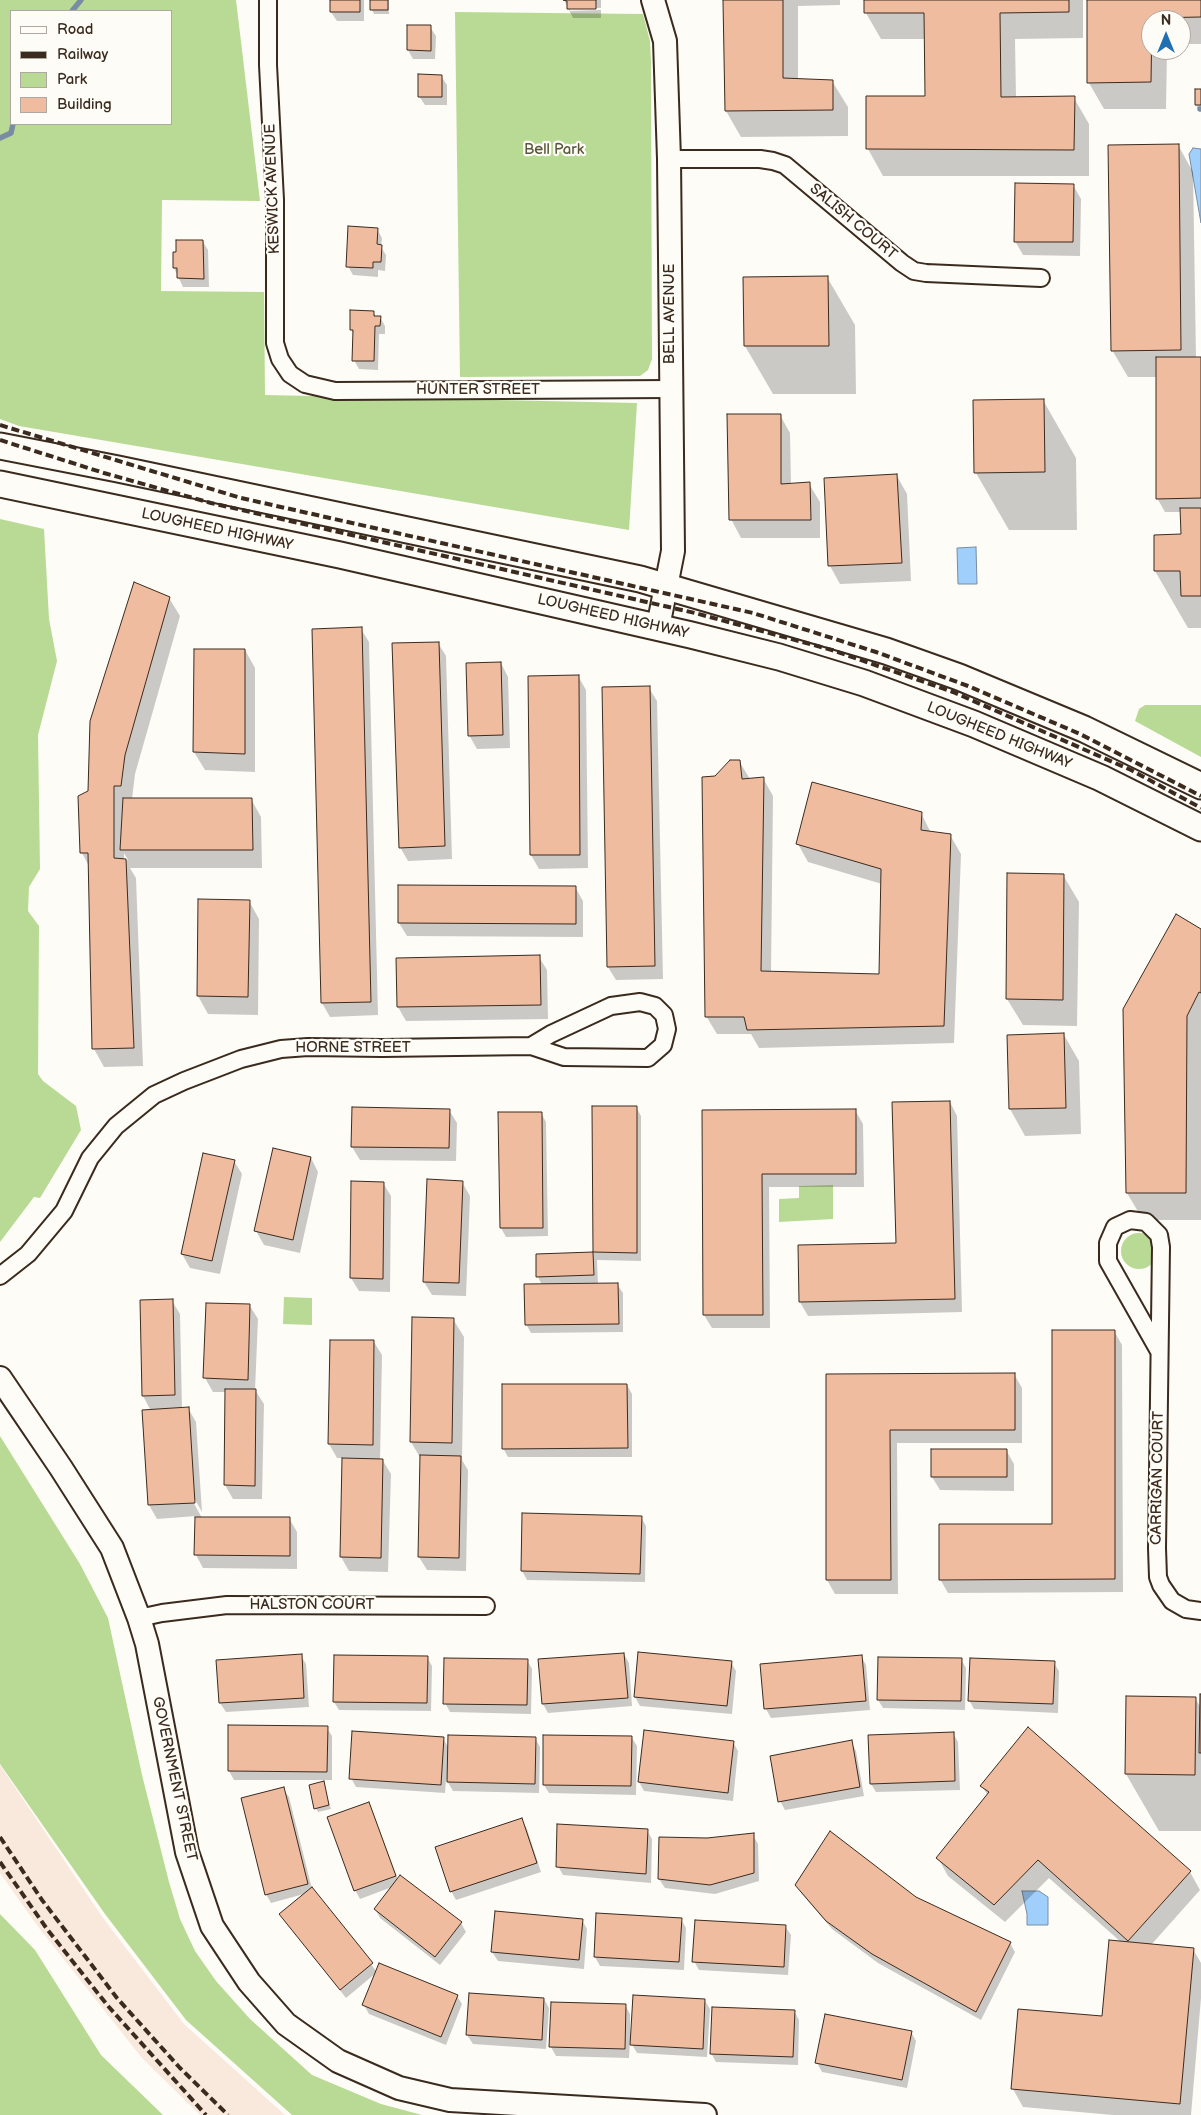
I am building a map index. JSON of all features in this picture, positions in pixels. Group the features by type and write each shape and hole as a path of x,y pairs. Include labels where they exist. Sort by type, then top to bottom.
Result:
{"main road":[{"path":"0,446 640,579 886,651 959,677 1084,729 1201,786"},
{"name":"LOUGHEED HIGHWAY","path":"0,484 340,556 658,628 805,665 964,720 1101,778 1201,828"}],"street":[{"name":"KESWICK AVENUE","path":"268,0 268,65 275,200 275,343 280,359 290,374"},
{"name":"BELL AVENUE","path":"653,0 665,41 669,159 673,551 658,628"},
{"name":"SALISH COURT","path":"669,159 760,159 785,165 902,264 914,270 926,273 1041,278"},
{"name":"HUNTER STREET","path":"290,374 305,384 335,391 670,389"},
{"name":"HORNE STREET","path":"0,1276 28,1254 64,1211 90,1158 116,1126 154,1095 241,1059 281,1049 308,1046 382,1048 531,1046 564,1057 648,1058 663,1045 667,1029 664,1015 655,1006 640,1002 611,1006 531,1046"},
{"name":"CARRIGAN COURT","path":"1159,1351 1108,1261 1108,1243 1115,1227 1130,1220 1146,1222 1158,1235 1162,1246 1157,1566 1161,1586 1172,1601 1186,1609 1201,1611"},
{"name":"GOVERNMENT STREET","path":"0,1378 112,1548 140,1618 147,1644 187,1852 212,1926 249,1982 286,2024 338,2061 399,2088 450,2100 705,2115"},
{"name":"HALSTON COURT","path":"140,1618 227,1605 486,1606"}],"shaded area":[{"path":"0,1765 103,1918 184,2024 285,2115 200,2115 142,2058 39,1928 0,1873"}],"green space":[{"path":"0,0 236,0 260,201 162,200 161,291 264,292 265,395 637,403 629,530 19,426 0,419"},
{"name":"Bell Park","path":"455,12 643,14 650,41 651,61 652,359 648,370 640,376 460,377"},
{"path":"0,519 44,529 49,619 57,661 38,735 40,869 29,887 28,911 39,926 38,1074 43,1081 76,1106 81,1130 40,1198 34,1197 0,1242"},
{"path":"1145,705 1201,705 1201,757 1135,721 1139,709"},
{"path":"833,1185 833,1219 779,1222 779,1199 799,1198 799,1186"},
{"path":"1139,1233 1151,1239 1157,1251 1151,1263 1139,1269 1127,1263 1121,1251 1127,1239"},
{"path":"284,1297 312,1298 312,1325 283,1324"},
{"path":"0,1436 80,1564 108,1618 142,1775 169,1882 180,1919 195,1951 216,1981 250,2019 312,2075 381,2104 422,2115 292,2115 186,2020 105,1914 0,1764"},
{"path":"0,1914 35,1950 101,2055 163,2115 0,2115"}],"water":[{"path":"1193,148 1201,149 1201,223 1189,154"},
{"path":"976,547 977,584 958,584 957,548"},
{"path":"1022,1891 1039,1891 1048,1897 1048,1925 1027,1925 1027,1914"}],"building":[{"path":"330,0 360,0 360,12 330,12"},
{"path":"370,0 388,0 388,10 370,10"},
{"path":"563,0 596,0 596,9 567,9 567,1"},
{"path":"723,0 783,0 783,78 833,80 833,110 725,111"},
{"path":"864,0 1069,0 1069,12 1000,13 1001,97 1075,96 1074,150 866,149 866,96 925,96 924,13 864,13"},
{"path":"1087,0 1201,0 1201,17 1191,17 1191,10 1141,10 1141,60 1151,60 1151,82 1087,83"},
{"path":"407,25 431,25 431,51 407,50"},
{"path":"418,74 442,75 442,97 418,97"},
{"path":"1195,89 1201,89 1201,105 1195,105"},
{"path":"1179,144 1181,350 1111,351 1108,145"},
{"path":"1015,183 1074,184 1073,242 1014,242"},
{"path":"348,226 378,228 377,244 382,245 381,262 373,262 373,268 346,267"},
{"path":"176,240 203,240 204,279 177,278 177,268 173,268 173,252 176,252"},
{"path":"828,276 829,346 744,346 743,277"},
{"path":"350,310 374,311 374,316 381,316 380,326 375,326 374,361 352,361 353,330 350,330"},
{"path":"1156,357 1201,357 1201,498 1156,499"},
{"path":"1044,399 1045,472 974,473 973,400"},
{"path":"727,414 781,414 781,484 810,482 811,520 729,520"},
{"path":"897,474 902,563 828,566 824,478"},
{"path":"1180,508 1201,508 1201,596 1181,596 1180,571 1154,571 1154,535 1181,534"},
{"path":"134,582 170,597 125,755 121,786 114,786 114,858 126,859 134,1048 92,1049 88,853 80,853 78,796 88,791 90,721"},
{"path":"362,627 371,1002 321,1003 312,629"},
{"path":"439,642 445,846 399,848 392,643"},
{"path":"194,649 245,649 245,754 193,752"},
{"path":"501,662 503,735 468,736 466,663"},
{"path":"579,675 580,855 530,855 528,676"},
{"path":"650,686 655,966 607,967 602,687"},
{"path":"730,760 740,760 742,779 764,777 761,971 879,974 881,869 796,844 812,782 922,812 921,830 951,834 944,1026 747,1030 744,1017 705,1017 702,777 715,776"},
{"path":"123,798 252,798 253,850 120,850"},
{"path":"1007,873 1064,874 1063,1000 1006,999"},
{"path":"398,885 576,886 576,924 398,923"},
{"path":"198,899 250,900 248,997 197,996"},
{"path":"1176,914 1201,929 1201,993 1199,992 1187,1016 1186,1193 1126,1193 1123,1009"},
{"path":"540,955 541,1005 397,1007 396,958"},
{"path":"1064,1033 1066,1108 1009,1109 1007,1035"},
{"path":"950,1101 955,1299 799,1302 798,1245 896,1243 892,1102"},
{"path":"592,1106 637,1106 637,1253 593,1252"},
{"path":"352,1107 450,1109 449,1148 351,1147"},
{"path":"856,1109 856,1174 762,1174 763,1315 703,1315 702,1110"},
{"path":"498,1112 542,1112 543,1228 500,1228"},
{"path":"273,1148 311,1157 293,1240 254,1231"},
{"path":"203,1153 235,1160 212,1261 181,1254"},
{"path":"427,1179 463,1181 459,1283 423,1282"},
{"path":"351,1181 384,1182 383,1279 350,1278"},
{"path":"593,1252 594,1275 536,1277 536,1254"},
{"path":"618,1283 619,1324 525,1325 524,1284"},
{"path":"173,1299 175,1395 142,1396 140,1300"},
{"path":"206,1303 250,1304 248,1380 203,1378"},
{"path":"412,1317 454,1318 452,1443 410,1442"},
{"path":"1052,1330 1115,1330 1115,1579 939,1580 939,1524 1052,1524"},
{"path":"330,1340 374,1340 373,1445 328,1444"},
{"path":"1015,1373 1015,1430 890,1430 891,1580 826,1580 826,1374"},
{"path":"502,1384 627,1384 628,1448 502,1449"},
{"path":"225,1389 256,1389 255,1486 224,1485"},
{"path":"189,1407 195,1503 148,1505 142,1410"},
{"path":"931,1449 1007,1449 1007,1477 931,1477"},
{"path":"420,1455 461,1456 459,1558 418,1557"},
{"path":"342,1458 383,1459 381,1558 340,1557"},
{"path":"522,1513 642,1516 640,1574 521,1571"},
{"path":"195,1517 290,1517 290,1556 194,1555"},
{"path":"638,1652 732,1661 727,1706 634,1697"},
{"path":"624,1653 628,1698 542,1704 538,1659"},
{"path":"302,1654 304,1698 219,1703 216,1660"},
{"path":"334,1655 428,1656 427,1703 333,1702"},
{"path":"862,1655 866,1701 764,1709 760,1664"},
{"path":"878,1657 962,1658 961,1701 877,1700"},
{"path":"444,1658 528,1659 527,1705 443,1704"},
{"path":"970,1658 1055,1661 1053,1704 968,1701"},
{"path":"1200,1694 1201,1753 1199,1753"},
{"path":"1126,1696 1196,1697 1195,1775 1125,1774"},
{"path":"228,1725 328,1726 327,1772 228,1771"},
{"path":"1028,1727 1191,1871 1128,1941 1038,1860 994,1905 936,1858 989,1792 980,1786"},
{"path":"644,1730 734,1741 728,1793 638,1782"},
{"path":"352,1731 444,1737 441,1785 349,1779"},
{"path":"954,1732 955,1781 870,1784 868,1735"},
{"path":"448,1735 536,1737 535,1784 447,1782"},
{"path":"543,1735 632,1736 631,1786 543,1785"},
{"path":"852,1740 860,1787 778,1802 770,1756"},
{"path":"324,1781 329,1805 314,1809 309,1785"},
{"path":"284,1787 308,1884 265,1895 241,1798"},
{"path":"369,1802 396,1876 354,1891 327,1817"},
{"path":"522,1818 537,1863 450,1892 435,1847"},
{"path":"557,1824 648,1829 646,1874 556,1867"},
{"path":"830,1831 916,1897 1011,1942 976,2012 872,1954 826,1921 795,1885"},
{"path":"754,1833 754,1873 710,1885 658,1879 659,1837 707,1838"},
{"path":"400,1875 462,1922 435,1957 374,1909"},
{"path":"312,1887 373,1963 340,1990 279,1914"},
{"path":"495,1911 583,1919 579,1960 491,1952"},
{"path":"596,1913 682,1918 679,1962 594,1957"},
{"path":"695,1920 786,1925 784,1967 692,1962"},
{"path":"1109,1940 1194,1948 1180,2104 1011,2089 1018,2009 1102,2016"},
{"path":"379,1963 458,1995 441,2037 362,2005"},
{"path":"469,1993 544,1998 542,2040 466,2035"},
{"path":"633,1995 705,1999 703,2049 630,2045"},
{"path":"551,2002 626,2004 625,2049 549,2047"},
{"path":"712,2007 795,2010 793,2057 710,2054"},
{"path":"825,2014 912,2031 902,2080 815,2063"}],"waterway":[{"path":"73,10 81,0"},
{"path":"0,138 11,133 13,125"}],"railway":[{"path":"0,425 241,498 753,613 876,652 968,686 1080,734 1201,796"},
{"path":"0,440 104,473 211,503 695,613 832,650 953,692 1131,770 1201,808"},
{"path":"0,1837 42,1900 117,1998 180,2068 228,2115"},
{"path":"0,1862 47,1929 108,2006 206,2115"}]}
